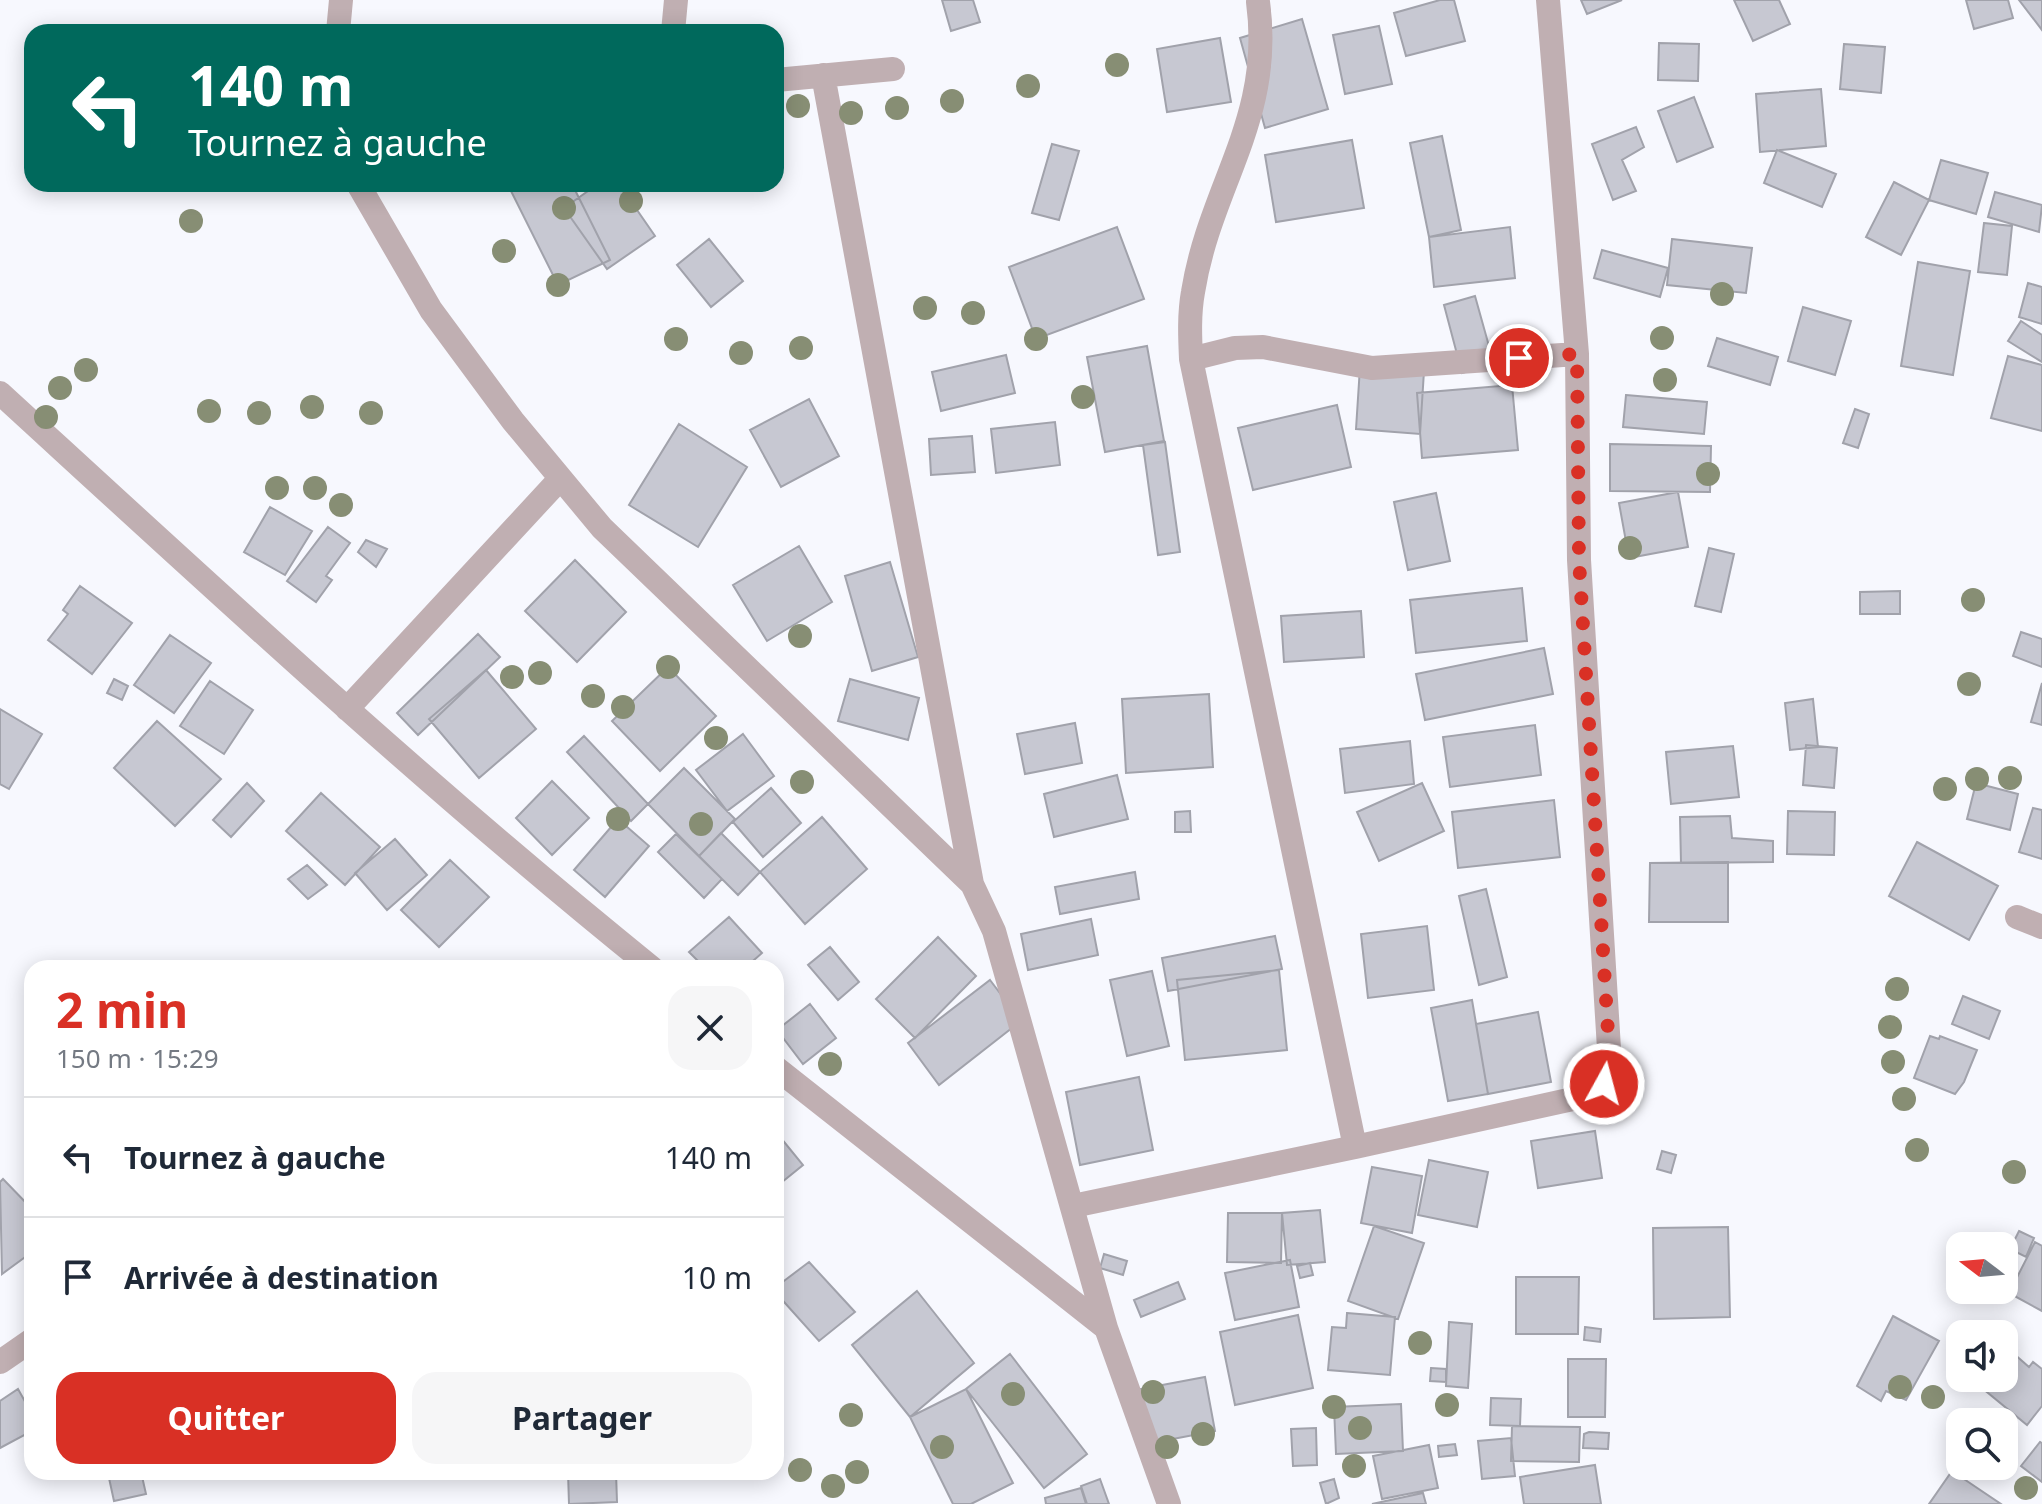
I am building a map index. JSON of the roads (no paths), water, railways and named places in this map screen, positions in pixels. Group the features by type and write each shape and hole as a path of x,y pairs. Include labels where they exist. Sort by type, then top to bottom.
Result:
{"street":[{"path":"339,24 341,0"},
{"path":"674,24 676,0"},
{"path":"1073,1206 1591,1095 1604,1084 1610,1065 1579,560 1577,354 1548,0"},
{"path":"1253,1 1263,41 1260,78 1193,291 1191,359 1355,1147"},
{"path":"784,79 893,69"},
{"path":"823,75 972,884 994,931 1106,1328 1169,1504"},
{"path":"363,192 431,310 559,480 602,528 972,884"},
{"path":"1191,359 1235,348 1263,347 1372,368 1577,354"},
{"path":"0,393 347,709 552,888 642,960"},
{"path":"347,709 559,480"},
{"path":"2017,917 2042,927"},
{"path":"784,1074 1106,1328"},
{"path":"0,1362 24,1346"}]}
